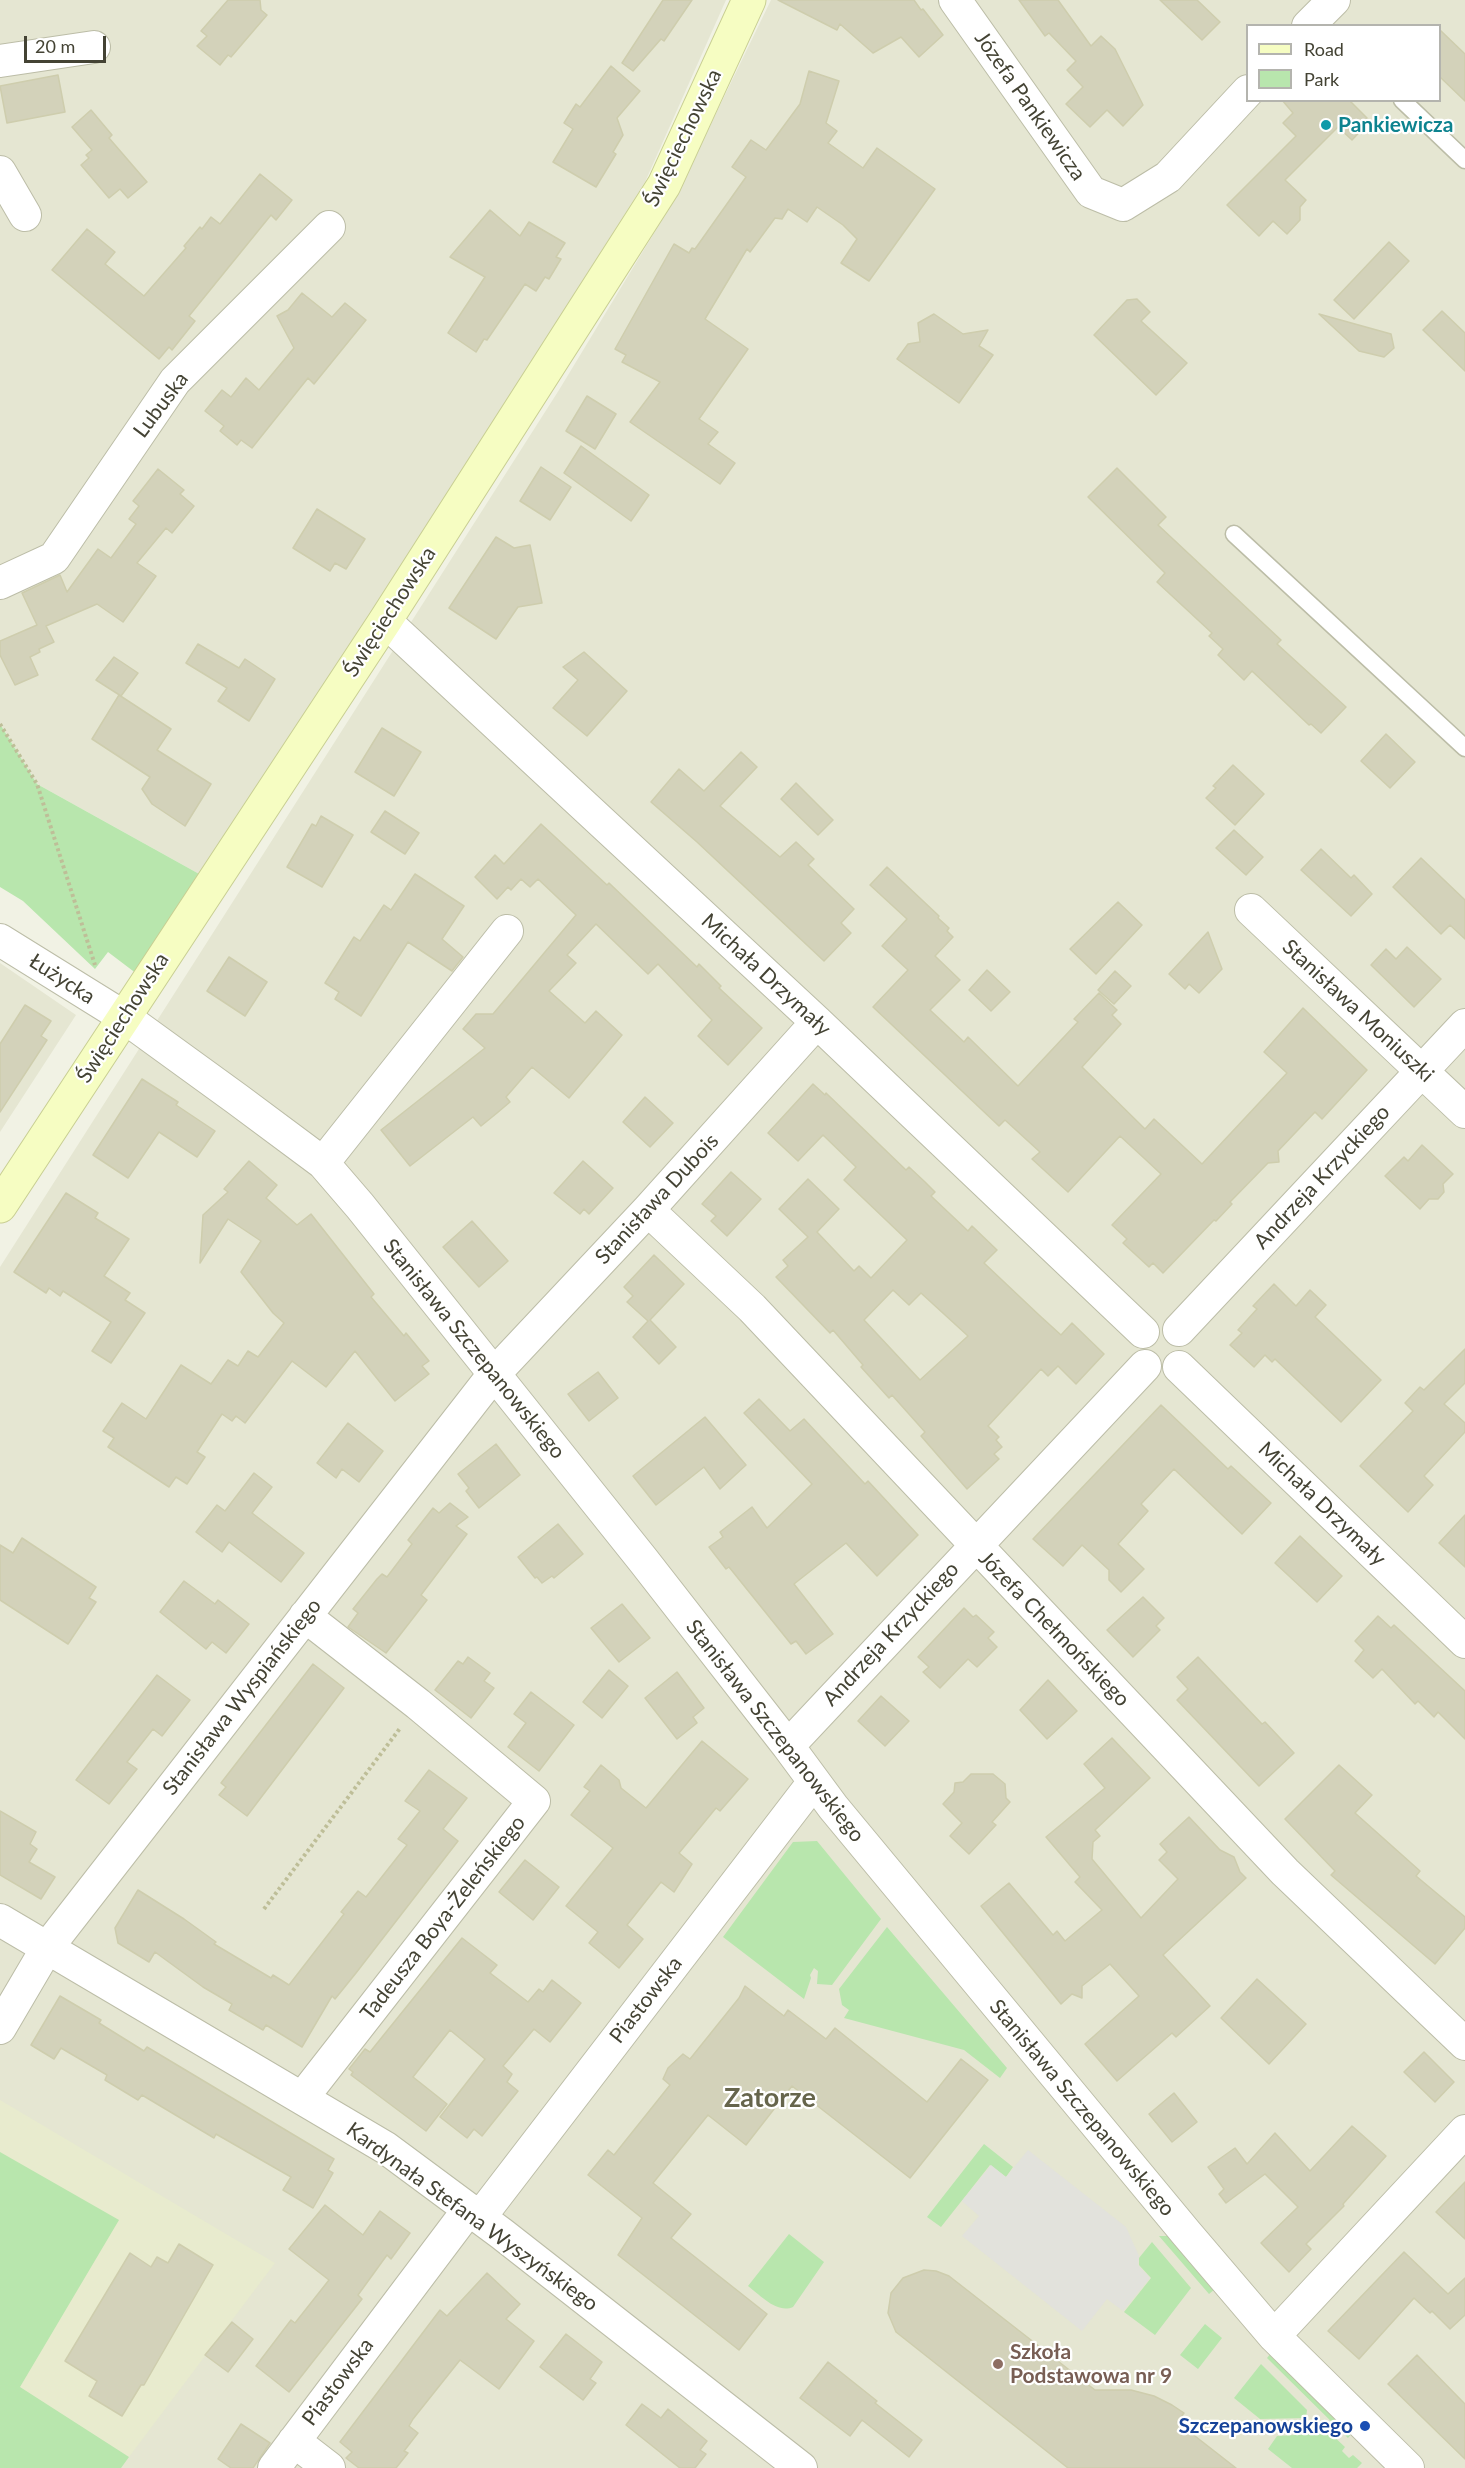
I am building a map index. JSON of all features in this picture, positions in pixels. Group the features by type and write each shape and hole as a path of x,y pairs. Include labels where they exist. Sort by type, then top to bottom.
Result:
{"street":[{"name":"Święciechowska","path":"0,1206 385,621 664,185 749,0"},
{"name":"Józefa Pankiewicza","path":"955,0 1091,192 1123,205 1168,177 1246,93"},
{"path":"0,61 94,47"},
{"path":"0,172 25,215"},
{"name":"Lubuska","path":"0,583 54,558 175,381 329,227"},
{"name":"Michała Drzymały","path":"385,621 817,1022 1143,1332"},
{"name":"Stanisława Moniuszki","path":"1251,910 1465,1112"},
{"path":"323,1163 507,931"},
{"name":"Łużycka","path":"0,940 124,1017"},
{"name":"Stanisława Szczepanowskiego","path":"124,1017 323,1163 494,1374 788,1746 813,1783 1179,2225 1274,2336 1408,2468"},
{"name":"Stanisława Dubois","path":"494,1374 648,1209 817,1022"},
{"name":"Andrzeja Krzyckiego","path":"1179,1330 1465,1025"},
{"name":"Józefa Chełmońskiego","path":"648,1209 752,1308 1285,1872 1465,2044"},
{"path":"1160,1323 1169,1324 1179,1330 1187,1347 1185,1357 1179,1367 1170,1372 1160,1373 1145,1366 1138,1350 1143,1332 1160,1323"},
{"name":"Andrzeja Krzyckiego","path":"788,1746 974,1545 1145,1366"},
{"name":"Michała Drzymały","path":"1179,1367 1465,1642"},
{"name":"Stanisława Wyspiańskiego","path":"0,2028 48,1948 494,1374"},
{"name":"Tadeusza Boya-Żeleńskiego","path":"303,2097 534,1801 418,1704 305,1616"},
{"name":"Piastowska","path":"274,2468 813,1783"},
{"name":"Kardynała Stefana Wyszyńskiego","path":"0,1920 386,2148 474,2213 801,2468"},
{"path":"1274,2336 1465,2131"},
{"name":"Piastowska","path":"294,2441 329,2468"}],"lane":[{"path":"1404,102 1465,160"},
{"path":"1234,534 1465,748"}],"path":[{"path":"0,724 37,784 98,973"},
{"path":"264,1909 418,1704"}],"shaded area":[{"path":"0,0 726,0 645,182 378,604 201,875 37,784 0,724"},
{"path":"771,0 1465,0 1465,2468 0,2468 0,1267 559,390 674,200"},
{"path":"0,963 76,1015 0,1132"},
{"path":"0,2100 275,2263 129,2457 0,2376"},
{"path":"1028,2150 1126,2227 1139,2256 1138,2265 1150,2278 1123,2311 1107,2299 1082,2331 962,2236 979,2216 962,2201 991,2165 1006,2177"}],"green space":[{"path":"0,724 37,784 201,875 137,974 108,952 95,969 23,901 0,887"},
{"path":"817,1841 881,1919 832,1985 817,1984 818,1971 814,1968 804,1999 723,1937 793,1842"},
{"path":"887,1927 1007,2068 1000,2078 964,2050 844,2018 849,2010 842,2005 839,1989"},
{"path":"984,2144 1013,2167 1006,2177 990,2165 941,2227 927,2217"},
{"path":"0,2152 119,2220 20,2387 129,2457 121,2468 0,2468"},
{"path":"789,2234 824,2262 793,2307 781,2308 748,2286"},
{"path":"1159,2236 1170,2236 1215,2289 1209,2294"},
{"path":"1152,2242 1191,2288 1155,2335 1124,2312 1151,2278 1139,2265 1139,2258"},
{"path":"1205,2324 1222,2338 1198,2369 1180,2355"},
{"path":"1271,2353 1352,2433 1348,2438 1267,2358"},
{"path":"1261,2364 1307,2410 1306,2418 1260,2419 1234,2398"},
{"path":"1330,2433 1345,2447 1342,2451 1349,2458 1353,2455 1362,2463 1357,2468 1292,2468 1268,2449 1277,2436"}],"building":[{"path":"228,0 260,0 261,10 267,15 231,57 228,55 220,65 197,46 207,36 201,31"},
{"path":"663,0 692,0 664,41 661,39 633,71 622,63"},
{"path":"778,0 914,0 943,35 919,57 901,37 873,53 840,24 837,30"},
{"path":"1019,0 1058,0 1091,46 1101,36 1115,49 1143,105 1123,126 1107,110 1090,127 1066,104 1083,87 1067,70 1076,61 1049,33 1045,36"},
{"path":"1160,0 1197,0 1220,22 1202,40"},
{"path":"1441,31 1465,54 1465,101 1441,78"},
{"path":"611,66 640,91 617,118 623,135 613,152 616,154 596,187 553,162 573,129 564,123 576,104 580,107"},
{"path":"809,71 839,81 826,123 837,131 828,143 863,168 877,148 935,189 869,281 841,263 857,239 843,225 817,207 807,222 788,209 782,219 775,218 750,252 747,249 705,319 748,349 699,419 718,432 708,444 735,463 720,484 630,422 660,382 622,362 626,355 615,349 674,244 689,253 692,248 695,249 746,177 732,167 751,140 766,150 800,104"},
{"path":"58,75 65,112 7,123 0,86"},
{"path":"1284,102 1351,102 1370,121 1352,140 1338,127 1285,180 1306,200 1300,207 1300,220 1287,234 1273,221 1259,236 1227,205 1296,136 1283,123 1293,113"},
{"path":"91,110 112,135 109,138 147,182 128,198 120,189 109,198 81,165 89,158 86,155 92,150 72,127"},
{"path":"260,174 292,200 276,220 271,215 189,316 195,321 172,350 169,347 159,359 52,270 87,229 115,252 105,264 144,296 186,248 184,246 200,227 202,229 211,217 220,224"},
{"path":"490,210 520,236 529,222 565,243 556,257 561,259 549,279 545,277 536,291 525,284 487,340 484,339 476,352 448,333 485,277 450,257"},
{"path":"1389,242 1409,261 1354,319 1334,300"},
{"path":"302,293 332,317 345,303 366,320 314,384 308,378 252,448 241,440 237,445 220,431 224,426 205,411 222,390 231,397 246,378 259,390 294,348 277,316 288,310"},
{"path":"1137,299 1150,312 1141,321 1187,363 1156,395 1094,335 1127,300"},
{"path":"1442,311 1465,333 1465,371 1423,330"},
{"path":"934,314 963,334 988,330 979,346 993,355 959,403 897,359 908,344 920,342 918,323"},
{"path":"1319,314 1391,334 1394,348 1384,357 1359,351"},
{"path":"587,396 616,414 595,449 566,431"},
{"path":"581,446 649,495 631,521 564,473"},
{"path":"541,467 571,487 550,520 520,501"},
{"path":"1117,468 1166,517 1158,525 1281,640 1277,644 1346,707 1321,733 1311,724 1309,725 1252,671 1244,680 1218,655 1223,649 1209,636 1212,633 1157,582 1165,573 1088,497"},
{"path":"158,469 184,490 180,494 194,506 172,533 166,528 137,563 156,576 123,622 97,604 46,626 54,642 39,649 40,652 30,657 38,675 15,685 0,655 0,641 37,625 22,593 60,575 67,592 98,549 111,558 136,524 129,519 139,506 133,501"},
{"path":"317,509 365,539 346,569 335,563 330,571 293,548"},
{"path":"496,537 514,548 530,545 542,603 518,607 496,639 449,608"},
{"path":"198,644 239,668 245,659 275,679 249,721 218,701 227,688 186,663"},
{"path":"584,652 627,691 587,736 553,708 578,680 563,667"},
{"path":"114,657 138,673 121,696 96,680"},
{"path":"119,695 171,729 157,750 211,784 185,826 152,804 142,789 150,777 92,739"},
{"path":"382,728 421,752 394,796 355,772"},
{"path":"1386,734 1415,762 1390,788 1361,761"},
{"path":"741,752 757,767 720,806 780,857 796,842 814,859 808,865 854,909 841,923 851,933 824,961 651,802 679,769 704,791"},
{"path":"1233,765 1264,794 1235,825 1206,798 1216,788 1213,786"},
{"path":"796,783 833,820 818,835 781,799"},
{"path":"385,811 419,833 405,854 371,832"},
{"path":"321,816 353,835 322,887 287,867 312,824 316,826"},
{"path":"541,824 607,885 609,883 697,967 699,964 721,986 719,988 762,1028 728,1065 698,1036 712,1020 658,964 648,974 596,924 567,955 576,963 549,991 585,1023 596,1011 622,1035 569,1098 532,1067 506,1097 510,1102 481,1126 473,1117 410,1166 381,1130 485,1048 463,1029 476,1014 493,1014 576,915 538,879 530,887 521,879 511,890 508,887 497,899 475,877 495,855 504,864"},
{"path":"1234,830 1263,857 1246,875 1216,848"},
{"path":"1321,849 1351,878 1354,875 1372,894 1351,916 1301,870"},
{"path":"1421,858 1465,900 1465,939 1450,925 1441,934 1393,887"},
{"path":"887,867 939,916 938,918 949,928 947,931 953,937 935,956 960,980 930,1010 964,1042 968,1037 1018,1086 1078,1022 1074,1019 1099,993 1117,1010 1112,1015 1121,1024 1082,1067 1145,1129 1154,1119 1202,1164 1287,1073 1264,1052 1303,1008 1367,1070 1322,1119 1315,1112 1278,1151 1279,1162 1268,1163 1230,1202 1232,1204 1216,1221 1214,1220 1163,1273 1153,1263 1149,1267 1123,1243 1127,1239 1112,1225 1161,1174 1120,1136 1068,1192 1032,1159 1040,1152 1005,1120 999,1126 873,1007 908,970 882,946 907,919 870,885"},
{"path":"415,874 464,906 442,939 463,957 452,971 408,942 361,1016 335,999 339,992 325,983 354,937 360,941 384,905 391,910"},
{"path":"1118,902 1142,925 1096,974 1070,949"},
{"path":"1208,932 1222,969 1199,993 1189,984 1185,989 1169,974"},
{"path":"1407,947 1441,979 1414,1007 1371,965 1386,949 1396,959"},
{"path":"229,957 267,982 245,1016 207,991"},
{"path":"987,970 1010,992 991,1011 969,990"},
{"path":"1115,971 1131,986 1114,1004 1098,990"},
{"path":"25,1005 51,1021 41,1036 47,1040 0,1112 0,1044"},
{"path":"142,1079 178,1102 176,1105 215,1131 197,1157 159,1132 128,1178 93,1155"},
{"path":"813,1084 825,1095 826,1093 906,1170 909,1167 925,1182 935,1192 931,1196 968,1231 972,1226 997,1250 984,1263 1039,1315 1061,1335 1072,1323 1104,1354 1076,1384 1058,1366 1048,1376 1041,1369 988,1426 999,1437 996,1440 1002,1447 994,1454 999,1459 967,1489 921,1436 925,1432 892,1395 889,1398 861,1367 863,1365 833,1330 830,1333 776,1277 788,1266 783,1260 808,1237 779,1209 808,1179 839,1209 817,1232 854,1271 859,1266 871,1278 907,1240 844,1180 856,1167 823,1135 798,1161 768,1133","holes":["893,1290 909,1305 921,1293 968,1336 920,1380 864,1320"]},
{"path":"645,1097 673,1123 650,1147 623,1122"},
{"path":"1422,1145 1453,1174 1443,1184 1444,1192 1438,1199 1429,1199 1420,1209 1385,1176 1404,1157 1408,1161"},
{"path":"249,1161 277,1185 266,1198 297,1225 311,1214 374,1294 371,1297 429,1361 422,1366 429,1374 395,1401 355,1351 326,1387 292,1361 245,1423 236,1416 232,1421 222,1414 197,1452 205,1457 187,1484 176,1477 169,1487 108,1447 114,1438 103,1431 122,1403 146,1419 181,1365 211,1384 228,1360 238,1366 248,1351 258,1357 284,1323 273,1313 241,1272 261,1241 228,1219 200,1263 203,1215 228,1192 224,1189"},
{"path":"583,1161 613,1188 589,1214 584,1209 580,1214 554,1193"},
{"path":"731,1172 761,1199 727,1236 711,1221 716,1216 702,1204"},
{"path":"66,1193 98,1213 95,1218 129,1239 104,1276 130,1293 125,1300 145,1313 111,1363 92,1351 111,1322 63,1291 60,1296 49,1288 46,1293 14,1272"},
{"path":"472,1221 508,1261 479,1287 443,1247"},
{"path":"654,1255 684,1284 650,1320 676,1347 659,1364 633,1337 648,1321 627,1302 633,1296 624,1287"},
{"path":"1274,1284 1296,1306 1310,1290 1326,1305 1315,1317 1381,1380 1341,1422 1275,1359 1272,1362 1265,1355 1254,1367 1230,1345 1242,1333 1238,1330 1257,1309 1253,1306"},
{"path":"1465,1349 1465,1383 1444,1404 1465,1423 1465,1432 1424,1476 1433,1485 1408,1512 1360,1466 1413,1411 1405,1403 1420,1387 1424,1390"},
{"path":"598,1372 618,1398 589,1421 568,1394"},
{"path":"759,1399 790,1431 804,1419 865,1484 868,1481 918,1535 877,1576 846,1543 794,1584 833,1634 806,1654 796,1641 791,1644 729,1567 726,1569 709,1547 723,1537 720,1532 752,1507 767,1528 812,1484 744,1413"},
{"path":"1161,1405 1228,1469 1231,1466 1271,1503 1242,1534 1174,1469 1141,1504 1148,1511 1118,1544 1144,1569 1121,1592 1109,1580 1109,1570 1082,1545 1063,1566 1033,1539"},
{"path":"705,1417 746,1465 720,1489 704,1467 656,1505 633,1476"},
{"path":"348,1423 383,1451 359,1482 342,1469 336,1478 317,1463"},
{"path":"496,1444 520,1475 479,1508 466,1491 469,1488 458,1474"},
{"path":"254,1473 272,1487 252,1513 304,1553 281,1582 229,1542 222,1552 196,1532 217,1505 225,1511"},
{"path":"450,1503 468,1517 456,1526 467,1534 421,1595 427,1600 386,1653 348,1627 358,1613 353,1609 382,1574 387,1577 412,1544 408,1540 433,1508 439,1513"},
{"path":"1465,1515 1465,1567 1439,1543"},
{"path":"558,1524 583,1554 554,1578 552,1576 542,1583 518,1557"},
{"path":"1300,1536 1342,1576 1317,1602 1275,1563"},
{"path":"22,1538 96,1587 89,1598 96,1602 68,1644 0,1600 0,1545 13,1553"},
{"path":"184,1581 215,1604 218,1600 249,1624 226,1653 212,1642 206,1649 160,1612"},
{"path":"1143,1597 1164,1618 1156,1626 1160,1630 1133,1657 1107,1630"},
{"path":"622,1604 650,1638 619,1662 591,1628"},
{"path":"964,1608 973,1617 976,1615 994,1632 988,1638 997,1647 977,1667 968,1659 940,1688 923,1672 929,1667 918,1657"},
{"path":"1378,1616 1391,1628 1394,1625 1465,1691 1465,1739 1438,1712 1434,1717 1418,1701 1415,1704 1382,1669 1373,1678 1355,1661 1364,1650 1355,1641"},
{"path":"468,1657 490,1673 484,1681 494,1688 471,1718 435,1690 458,1661 463,1664"},
{"path":"1198,1657 1262,1724 1265,1722 1294,1753 1259,1786 1177,1700 1188,1689 1177,1677"},
{"path":"313,1664 344,1688 247,1816 219,1795 226,1787 221,1783"},
{"path":"609,1670 628,1686 602,1718 583,1702"},
{"path":"677,1672 704,1708 693,1717 697,1723 677,1739 645,1698"},
{"path":"157,1675 190,1700 162,1736 153,1729 127,1762 137,1769 109,1804 76,1780"},
{"path":"1048,1680 1077,1711 1047,1739 1020,1710"},
{"path":"531,1692 574,1725 539,1771 508,1747 526,1723 514,1714"},
{"path":"881,1696 909,1721 885,1746 858,1721"},
{"path":"1112,1738 1150,1778 1095,1830 1100,1836 1093,1842 1092,1859 1141,1918 1178,1879 1159,1860 1167,1852 1160,1844 1189,1817 1220,1850 1234,1857 1240,1872 1246,1878 1163,1955 1210,2006 1176,2037 1172,2033 1117,2081 1085,2044 1139,1996 1110,1964 1082,1986 1082,1998 1072,1994 1061,2004 981,1906 1009,1883 1053,1935 1057,1931 1065,1941 1102,1910 1075,1882 1080,1877 1046,1837 1105,1788 1084,1764"},
{"path":"702,1741 748,1779 720,1811 716,1808 679,1853 692,1864 674,1892 661,1882 627,1925 643,1939 619,1968 589,1943 598,1932 566,1906 613,1848 571,1815 590,1791 584,1787 601,1765 619,1780 621,1788 646,1808"},
{"path":"1339,1765 1372,1795 1355,1813 1420,1871 1416,1876 1465,1917 1465,1928 1435,1964 1331,1875 1335,1871 1285,1819"},
{"path":"429,1770 467,1798 443,1829 458,1841 335,1999 332,1996 302,2047 266,2025 263,2030 229,2010 232,2004 203,1987 155,1952 149,1962 118,1943 115,1928 138,1890 184,1919 216,1942 214,1944 271,1978 273,1975 289,1985 344,1914 341,1912 358,1891 366,1897 407,1845 398,1839 420,1811 405,1801"},
{"path":"971,1774 993,1774 1005,1784 1006,1798 1010,1802 992,1822 996,1825 969,1854 950,1836 962,1823 943,1804 954,1792 955,1783 963,1782"},
{"path":"0,1811 36,1832 30,1844 37,1849 29,1862 55,1877 41,1899 0,1875"},
{"path":"525,1860 559,1887 533,1920 499,1892"},
{"path":"462,1938 497,1965 490,1973 528,2002 539,1989 543,1992 552,1980 581,2003 550,2042 534,2029 503,2066 512,2074 507,2082 518,2091 482,2136 474,2129 467,2138 440,2117 485,2059 450,2030 413,2077 447,2104 426,2131 351,2075 353,2072 349,2069 365,2049 370,2052"},
{"path":"1257,1979 1306,2024 1269,2064 1221,2018"},
{"path":"745,1986 784,2016 788,2010 826,2039 835,2028 927,2102 961,2059 988,2080 910,2178 792,2086 746,2145 708,2115 653,2183 691,2214 671,2238 767,2314 739,2350 618,2255 642,2218 588,2175 608,2150 614,2155 670,2085 663,2079 668,2068 683,2054 690,2059 739,1998"},
{"path":"60,1996 101,2020 99,2023 144,2051 147,2047 334,2159 328,2170 333,2173 313,2208 283,2190 291,2177 216,2134 214,2138 142,2095 138,2100 105,2080 107,2075 61,2048 54,2059 31,2045"},
{"path":"1424,2052 1454,2082 1435,2102 1404,2072"},
{"path":"1174,2093 1197,2122 1172,2142 1149,2114"},
{"path":"1352,2126 1386,2156 1343,2204 1344,2206 1306,2244 1311,2249 1289,2272 1261,2243 1298,2207 1265,2174 1226,2203 1219,2194 1224,2189 1208,2167 1235,2148 1247,2164 1275,2133 1310,2171"},
{"path":"1465,2182 1465,2239 1436,2212"},
{"path":"325,2205 363,2235 380,2211 410,2233 391,2259 387,2255 358,2295 362,2299 289,2392 256,2366 291,2320 295,2323 329,2280 289,2249"},
{"path":"179,2244 213,2265 144,2385 141,2385 122,2416 89,2396 97,2381 65,2361 130,2253 151,2267 157,2257 168,2263"},
{"path":"1404,2252 1448,2294 1465,2278 1465,2315 1450,2329 1432,2311 1430,2313 1414,2298 1359,2359 1328,2331"},
{"name":"Szkoła Podstawowa nr 9","path":"924,2270 936,2271 949,2276 1095,2390 1131,2390 1154,2396 1172,2405 1184,2413 1177,2422 1236,2468 1068,2468 896,2332 888,2313 891,2293 903,2278"},
{"path":"487,2273 520,2304 506,2319 534,2341 499,2389 460,2360 413,2419 409,2426 418,2433 404,2451 408,2453 396,2468 359,2468 346,2458 352,2452 340,2442 440,2310 447,2316"},
{"path":"232,2322 253,2339 228,2372 205,2355"},
{"path":"566,2334 602,2362 590,2379 596,2383 583,2400 540,2367"},
{"path":"1417,2355 1465,2404 1465,2459 1388,2384"},
{"path":"828,2362 922,2440 909,2457 862,2420 850,2436 800,2398"},
{"path":"642,2404 661,2418 668,2409 707,2441 700,2450 706,2454 695,2468 680,2468 626,2425"},
{"path":"241,2424 270,2443 253,2468 231,2468 218,2459"}],"place":[{"name":"Pankiewicza","path":"1326,125"},
{"name":"Szkoła Podstawowa nr 9","path":"998,2364"},
{"name":"Szczepanowskiego","path":"1365,2426"}],"district":[{"name":"Zatorze","path":"770,2098"}]}
